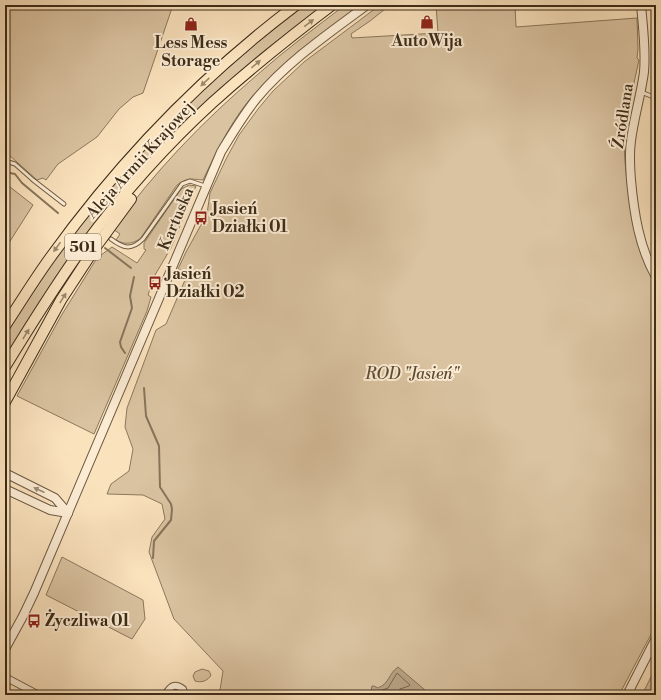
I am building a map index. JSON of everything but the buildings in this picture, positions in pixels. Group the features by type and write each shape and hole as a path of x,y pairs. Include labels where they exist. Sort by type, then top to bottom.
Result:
{"main road":[{"path":"255,38 284,5"},
{"name":"Aleja Armii Krajowej","path":"5,326 49,259 110,181 149,136 176,109 255,38 296,5"},
{"name":"Aleja Armii Krajowej","path":"5,367 50,295 84,247 138,181 177,138 212,103 257,63 332,5"},
{"path":"5,402 61,300 118,215 177,138"}],"street":[{"name":"Kartuska","path":"6,647 23,616 151,319 205,186 221,152 244,115 257,98 282,72 296,58 367,5"},
{"name":"Źródlana","path":"641,5 644,71 630,142 630,160 633,203 638,230 647,259 656,277"},
{"path":"5,474 55,498 68,512"},
{"path":"5,489 50,510 68,512"},
{"path":"627,695 656,638"},
{"path":"5,677 39,695"},
{"path":"165,695 169,688 174,685 177,685 183,689 185,695"}],"lane":[{"path":"641,92 656,98"},
{"path":"5,161 16,164 33,180 64,204"},
{"path":"111,239 119,245 125,247 134,246 143,239 182,184 190,181 205,186"}],"green space":[{"path":"5,5 173,5 143,93 133,97 119,109 97,137 58,164 46,180 43,178 37,180 9,155 10,151 5,150"},
{"path":"305,5 324,5 260,54 208,100 70,257 5,357 5,334 60,251 96,204 151,140 200,93 253,46"},
{"path":"345,5 360,5 294,55 270,77 250,99 234,121 203,180 189,179 177,185 140,239 128,243 122,243 116,240 120,234 113,229 145,187 162,167 217,110 300,39"},
{"name":"ROD \"Jasień\"","path":"380,5 415,6 385,9 351,34 352,38 438,33 436,5 515,5 516,27 637,18 637,58 639,60 627,116 624,142 626,176 634,227 645,262 656,285 656,625 619,695 217,695 220,690 223,671 174,619 149,552 152,537 165,519 162,504 143,495 107,494 111,484 129,471 133,449 125,427 127,408 156,330 166,324 188,273 178,269 207,214 210,193 239,135 273,91 304,62"},
{"path":"5,183 33,205 5,249"},
{"path":"189,185 196,186 171,248 155,275 148,295 151,297 147,311 94,434 17,396 61,316 97,258 112,247 137,263 146,250 144,249 144,243 181,189"},
{"path":"62,557 143,600 145,619 132,639 46,595"},
{"path":"656,667 656,695 642,695"},
{"path":"202,669 209,671 211,675 204,681 195,681 193,676 195,672"}],"water":[{"path":"398,667 425,690 426,693 409,690 400,695 373,695 371,691 372,686 378,688 385,684"}],"waterway":[{"path":"5,172 15,174 22,183 58,213"},
{"path":"105,248 131,268"},
{"path":"125,353 120,342 132,308 130,296 134,277"},
{"path":"144,388 146,416 159,446 160,487 171,504 172,509 171,520 154,541 153,558"}],"place":[{"name":"AutoWija","path":"427,22"},
{"name":"Less Mess Storage","path":"191,24"},
{"name":"Jasień Działki 01","path":"201,218"},
{"name":"Jasień Działki 02","path":"155,283"},
{"name":"Życzliwa 01","path":"34,621"}]}
